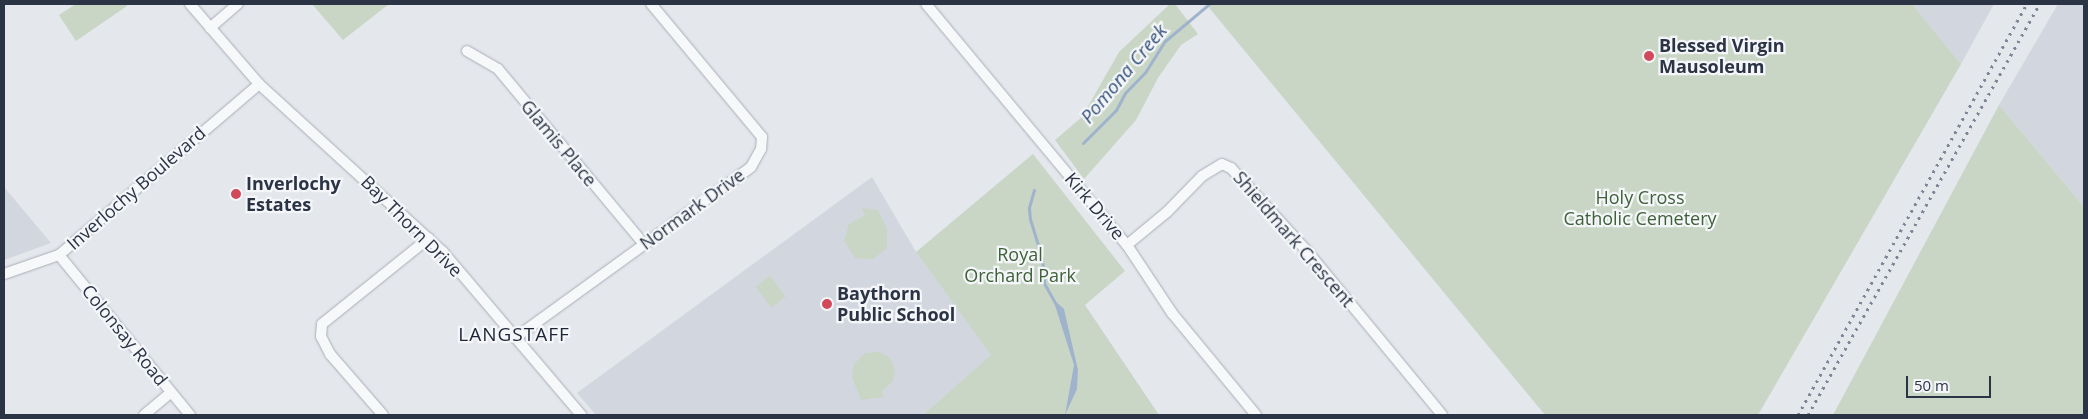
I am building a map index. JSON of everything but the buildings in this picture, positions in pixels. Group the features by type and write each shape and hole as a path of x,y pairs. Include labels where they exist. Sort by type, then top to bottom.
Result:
{"street":[{"name":"Bay Thorn Drive","path":"190,4 259,84 429,238 581,415"},
{"path":"210,28 238,4"},
{"name":"Normark Drive","path":"515,338 751,167 761,149 762,137 651,4"},
{"name":"Kirk Drive","path":"926,4 1127,245 1172,312 1256,415"},
{"name":"Glamis Place","path":"466,51 498,69 644,244"},
{"name":"Inverlochy Boulevard","path":"4,274 59,254 259,84"},
{"name":"Shieldmark Crescent","path":"1127,245 1167,212 1202,176 1222,164 1231,168 1307,251 1442,415"},
{"path":"383,415 330,354 321,336 322,324 429,238"},
{"name":"Colonsay Road","path":"59,254 190,415"},
{"path":"144,415 171,392"}],"shaded area":[{"path":"1912,4 1994,4 1961,64"},
{"path":"2058,4 2084,4 2084,207 1999,105"},
{"name":"Baythorn Public School","path":"872,177 916,252 992,355 923,415 596,415 577,393"},
{"path":"4,187 51,243 4,260"}],"green space":[{"path":"76,4 125,4 127,6 76,41 59,15"},
{"path":"312,4 389,4 343,40"},
{"path":"1170,4 1175,4 1198,34 1181,45 1158,78 1136,120 1084,179 1055,140 1082,117 1119,52"},
{"name":"Holy Cross Catholic Cemetery","path":"1206,4 1912,4 1961,64 1758,415 1545,415"},
{"path":"1999,105 2084,207 2084,415 1833,415"},
{"name":"Royal Orchard Park","path":"1033,154 1125,271 1085,305 1159,415 923,415 991,355 916,252"},
{"path":"862,208 878,210 887,229 887,248 873,259 855,258 844,241 849,224 865,215"},
{"path":"770,276 786,297 771,308 756,287"},
{"path":"879,352 889,357 895,369 893,381 882,391 884,397 861,400 852,377 854,364 865,353"}],"water":[{"path":"1053,299 1064,309 1078,370 1077,389 1065,415 1074,365"}],"waterway":[{"name":"Pomona Creek","path":"1083,143 1116,110 1125,93 1146,71 1165,41 1209,4"},
{"name":"Pomona Creek","path":"1034,190 1029,208 1030,219 1042,258 1044,283 1055,303"}],"railway":[{"path":"1798,415 2027,4"},
{"path":"1808,415 2040,4"}],"place":[{"name":"Blessed Virgin Mausoleum","path":"1649,56"},
{"name":"Inverlochy Estates","path":"236,194"},
{"name":"Baythorn Public School","path":"827,304"}],"district":[{"name":"LANGSTAFF","path":"514,335"}]}
